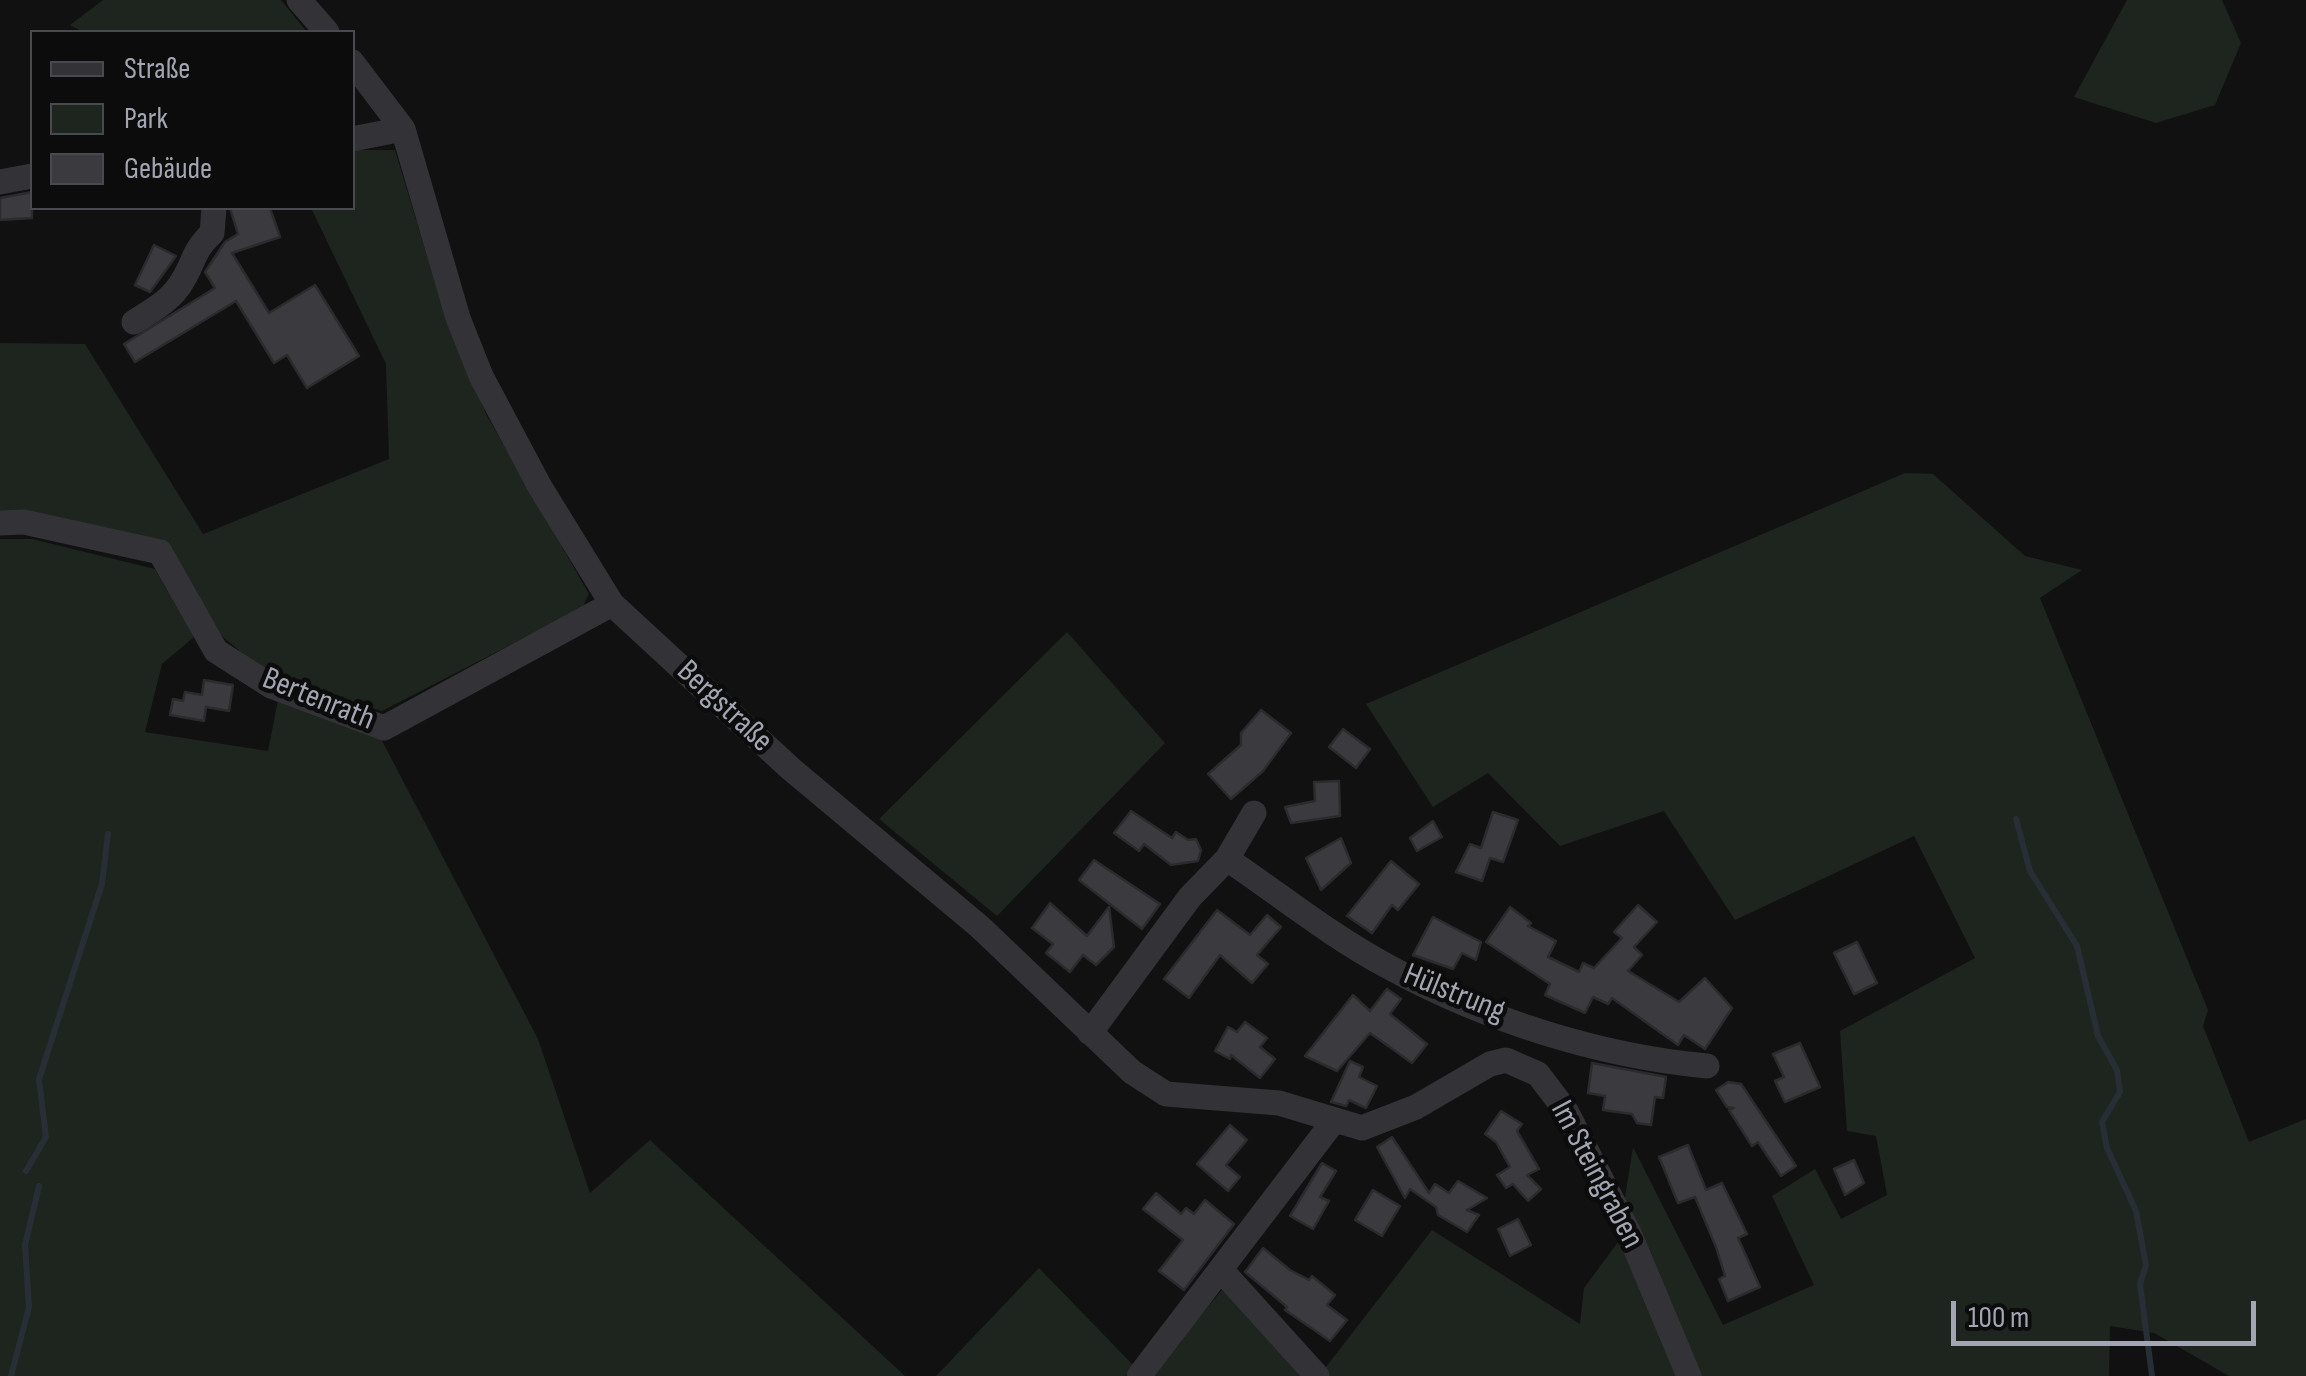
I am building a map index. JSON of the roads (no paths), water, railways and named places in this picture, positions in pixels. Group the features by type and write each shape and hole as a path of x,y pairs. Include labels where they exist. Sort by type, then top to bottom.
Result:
{"street":[{"path":"299,0 325,30"},
{"name":"Bergstraße","path":"355,66 403,128 458,318 481,376 540,487 612,604 790,769 980,927 1132,1072 1166,1094 1188,1099 1270,1102 1333,1122"},
{"path":"355,138 403,128"},
{"path":"0,182 30,176"},
{"path":"134,322 168,300 185,278 193,252 212,233 214,210"},
{"name":"Bertenrath","path":"0,523 24,522 160,552 216,651 271,686 384,728 612,604"},
{"path":"1090,1033 1190,897 1226,859 1254,813"},
{"name":"Hülstrung","path":"1226,859 1382,964 1431,989 1635,1059 1707,1066"},
{"name":"Im Steingraben","path":"1333,1122 1362,1128 1383,1123 1490,1064 1506,1060 1538,1074 1566,1111 1629,1233 1689,1376"},
{"path":"1139,1376 1333,1122"},
{"path":"1222,1271 1318,1376"}],"waterway":[{"path":"2016,819 2030,871 2077,946 2098,1036 2117,1070 2120,1092 2102,1122 2107,1148 2136,1211 2146,1265 2140,1284 2152,1376"},
{"path":"26,1171 46,1137 39,1079 102,884 108,834"},
{"path":"11,1376 29,1307 25,1245 39,1186"}]}
